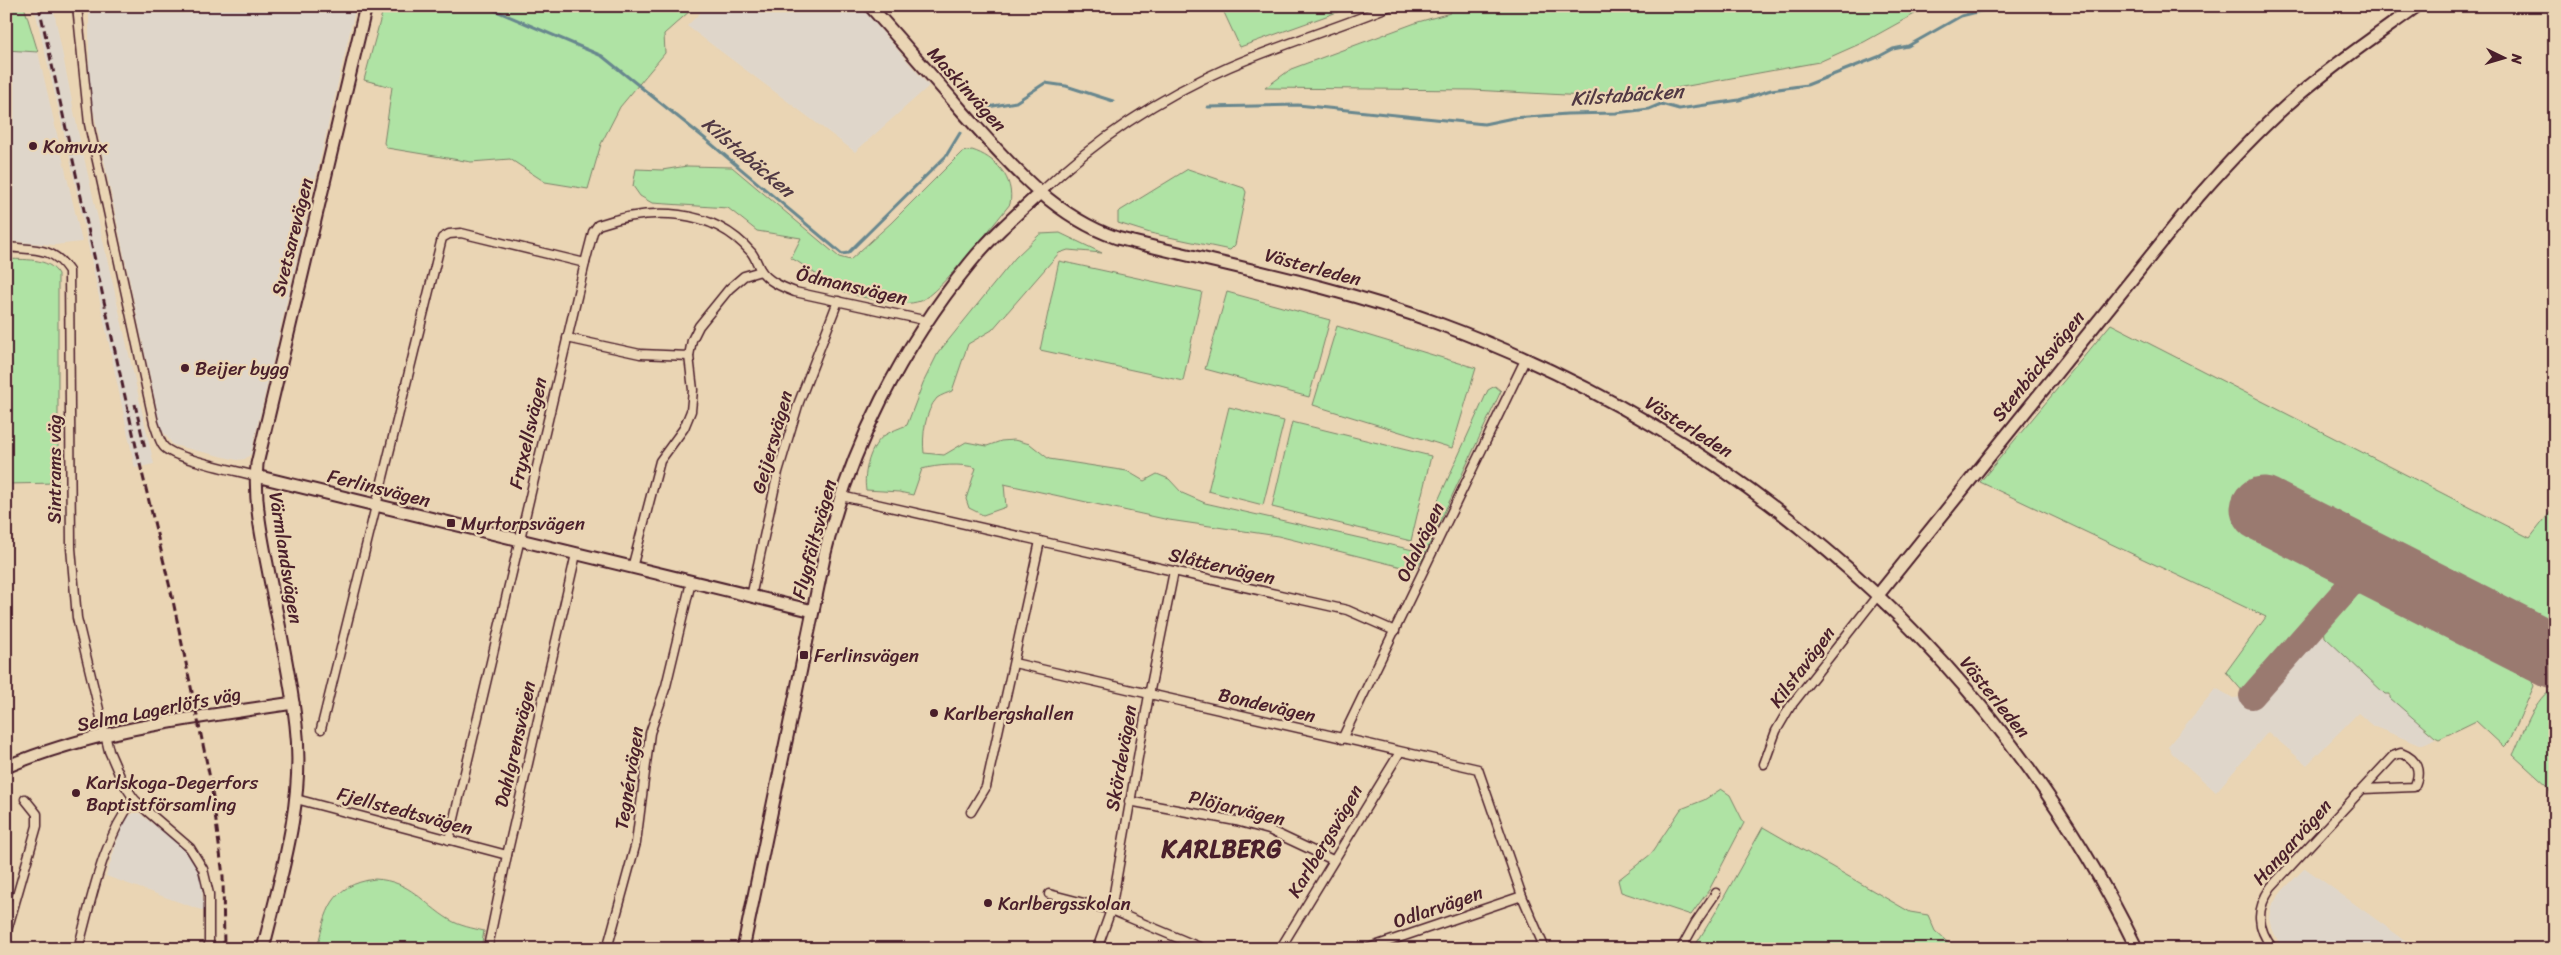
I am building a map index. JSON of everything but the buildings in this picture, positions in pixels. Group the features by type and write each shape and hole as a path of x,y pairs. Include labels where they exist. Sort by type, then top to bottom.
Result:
{"street":[{"name":"Värmlandsvägen","path":"77,6 85,94 94,151 154,423 160,441 165,449 178,456 256,476 257,512 293,703 298,748 296,799 288,846 263,949"},
{"name":"Svetsarevägen","path":"256,476 261,446 366,6"},
{"name":"Maskinvägen","path":"870,6 1018,174 1040,193"},
{"path":"1040,193 1077,159 1124,124 1192,85 1244,60 1390,6"},
{"name":"Stenbäcksvägen","path":"1878,595 2191,205 2229,162 2261,129 2307,89 2417,6"},
{"name":"Flygfältsvägen","path":"743,949 831,528 860,446 888,386 928,321 971,262 1040,193"},
{"name":"Västerleden","path":"1040,193 1072,218 1100,232 1358,297 1436,322 1526,358 1621,405 1707,458 1792,519 1878,595 1951,670 2037,778 2099,876 2137,949"},
{"name":"Ödmansvägen","path":"585,263 593,232 598,225 638,214 663,213 697,218 721,228 739,240 752,253 761,271 776,284 795,292 928,321"},
{"path":"321,729 375,505 444,237 449,234 461,233 585,263"},
{"name":"Sintrams väg","path":"6,247 54,254 61,259 69,271 73,588 83,646 115,766 134,799 190,848 204,868 210,894 210,949"},
{"name":"Fryxellsvägen","path":"449,840 585,263"},
{"path":"632,568 660,461 684,428 691,411 692,390 689,356 692,340 713,307 744,276 761,271"},
{"name":"Geijersvägen","path":"752,597 778,472 799,402 838,300"},
{"path":"567,338 640,354 689,356"},
{"name":"Odalvägen","path":"1342,739 1526,358"},
{"name":"Ferlinsvägen","path":"256,476 813,611"},
{"name":"Slåttervägen","path":"841,496 1347,610 1395,630"},
{"path":"971,812 986,787 1040,541"},
{"name":"Dahlgrensvägen","path":"489,942 576,554"},
{"name":"Skördevägen","path":"1097,949 1111,910 1129,801 1174,571"},
{"name":"Tegnérvägen","path":"607,949 636,843 650,733 666,686 691,582"},
{"name":"Kilstavägen","path":"1764,764 1776,731 1790,707 1878,595"},
{"name":"Bondevägen","path":"1014,663 1478,769 1522,896 1545,949"},
{"name":"Selma Lagerlöfs väg","path":"6,767 52,750 106,734 293,703"},
{"name":"Karlbergsvägen","path":"1280,949 1332,860 1400,752"},
{"name":"Hangarvägen","path":"2273,949 2262,932 2259,921 2262,900 2271,887 2362,789 2393,756 2401,752 2411,757 2418,766 2418,779 2414,787 2362,789"},
{"path":"6,934 37,826 37,814 25,799"},
{"path":"78,949 108,847 122,815 134,799"},
{"name":"Fjellstedtsvägen","path":"296,799 507,855"},
{"name":"Plöjarvägen","path":"1129,801 1236,821 1269,830 1332,860"},
{"path":"1681,949 1696,922 1716,893"},
{"path":"1049,894 1111,910 1204,949"},
{"name":"Odlarvägen","path":"1366,949 1522,896"}],"shaded area":[{"path":"34,6 53,6 78,131 154,464 135,468 68,150"},
{"path":"89,6 356,6 251,454 245,459 237,460 173,445 161,429 89,90"},
{"path":"707,6 860,6 929,86 855,152 687,26"},
{"name":"Komvux","path":"6,50 38,52 82,242 55,245 6,241"},
{"path":"2306,625 2317,634 2324,636 2436,739 2420,745 2375,727 2358,713 2307,765 2268,732 2216,792 2172,753 2168,746 2216,688 2233,698 2242,697"},
{"path":"134,813 139,813 179,844 192,859 201,878 204,911 106,876 123,822"},
{"path":"2305,868 2417,949 2284,949 2273,933 2269,918 2271,906 2283,890"}],"green space":[{"path":"6,6 24,6 38,52 6,50"},
{"path":"384,6 691,6 691,10 664,34 665,53 620,107 601,144 588,189 545,182 510,159 471,162 387,148 384,143 392,87 364,80"},
{"path":"1221,6 1354,6 1240,47"},
{"path":"1453,6 1929,6 1864,42 1819,62 1622,98 1472,90 1265,88 1291,69 1418,22 1450,13"},
{"path":"972,150 988,158 1002,170 1009,186 1010,204 940,286 929,296 912,303 893,303 872,299 845,292 833,286 791,258 801,238 757,231 728,208 652,203 640,196 633,186 636,169 662,170 687,166 732,167 839,257 850,260 891,223 962,152"},
{"path":"1188,169 1244,188 1246,192 1235,245 1230,250 1150,233 1118,223 1118,212"},
{"path":"1060,233 1102,253 1068,250 1059,253 992,330 968,344 952,391 937,398 927,417 924,432 924,453 944,455 966,442 987,446 1001,441 1014,440 1030,444 1049,459 1127,471 1144,481 1157,474 1169,479 1182,493 1205,503 1413,550 1422,536 1488,390 1495,386 1501,391 1422,560 1414,570 1278,536 1169,520 1004,484 1006,507 983,515 969,508 966,499 976,468 971,466 935,466 922,469 913,495 899,492 866,490 867,468 875,445 885,435 907,425 923,383 938,353 1015,258 1040,234"},
{"path":"6,259 42,262 54,269 58,274 58,483 6,484"},
{"path":"1059,261 1202,292 1183,381 1040,350"},
{"path":"1227,292 1330,320 1309,397 1205,369"},
{"path":"2111,324 2530,538 2555,506 2555,632 2273,489 2253,529 2331,570 2335,575 2336,584 2244,693 2226,672 2266,617 1980,482"},
{"path":"1337,326 1476,368 1452,448 1313,405"},
{"path":"1229,407 1284,421 1263,505 1208,491"},
{"path":"1292,422 1431,456 1411,541 1272,507"},
{"path":"2366,587 2527,670 2534,686 2509,742 2504,747 2476,721 2439,739 2435,737 2390,698 2390,694 2385,694 2325,637 2324,626 2358,589"},
{"path":"2555,688 2555,804 2548,787 2513,755 2535,707 2541,698"},
{"path":"1721,789 1730,795 1744,823 1709,890 1691,915 1621,892 1618,880 1651,854 1681,809 1704,800"},
{"path":"1763,827 1910,912 1928,915 1935,931 1955,949 1693,949"},
{"path":"375,879 407,888 450,920 484,931 481,949 317,949 327,912 332,902 348,887"}],"waterway":[{"name":"Kilstabäcken","path":"485,6 602,56 703,137 842,254 848,253 946,156 960,133"},
{"name":"Kilstabäcken","path":"1208,107 1298,105 1484,124 1513,118 1616,113 1649,109 1661,104 1679,109 1739,100 1771,90 1807,85 1878,57 1893,49 1908,46 1961,16 2001,6"},
{"name":"Kilstabäcken","path":"988,107 1016,102 1045,83 1066,86 1113,101"}],"taxiway":[{"path":"2252,696 2356,578 2370,572 2389,573"}],"runway":[{"path":"2263,509 2555,657"}],"railway":[{"path":"39,6 139,460 172,596 211,783 223,876 224,949"},
{"path":"135,404 145,449"}],"place":[{"name":"Komvux","path":"33,146"},
{"name":"Beijer bygg","path":"185,368"},
{"name":"Myrtorpsvägen","path":"451,523"},
{"name":"Ferlinsvägen","path":"804,655"},
{"name":"Karlbergshallen","path":"934,713"},
{"name":"Karlskoga-Degerfors Baptistförsamling","path":"76,793"},
{"name":"Karlbergsskolan","path":"988,903"}],"district":[{"name":"KARLBERG","path":"1222,849"}]}
